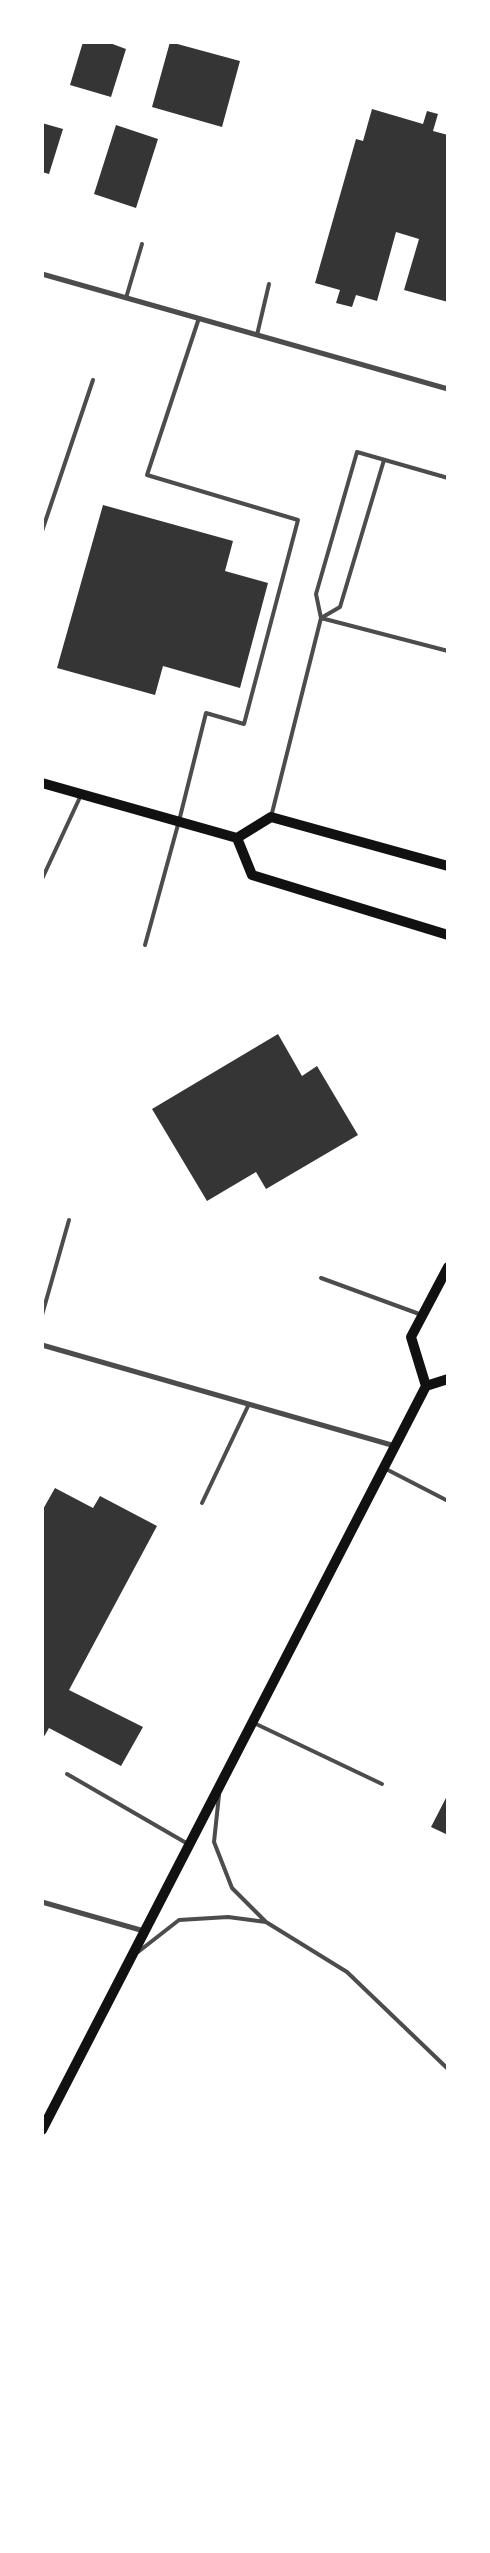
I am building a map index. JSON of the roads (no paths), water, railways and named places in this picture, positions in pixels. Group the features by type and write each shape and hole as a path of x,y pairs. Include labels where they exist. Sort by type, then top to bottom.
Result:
{"main road":[{"path":"42,783 237,838 271,817 448,866"},
{"path":"237,838 252,876 448,935"},
{"path":"42,2130 426,1386 411,1337 448,1267"},
{"path":"426,1386 448,1380"}],"street":[{"path":"42,274 448,389"},
{"path":"42,1345 395,1446"},
{"path":"42,1902 144,1932"}],"lane":[{"path":"126,298 142,244"},
{"path":"257,335 270,284"},
{"path":"145,945 206,713 244,724 298,520 147,475 198,318"},
{"path":"42,531 93,380"},
{"path":"271,817 322,618 316,594 357,452 448,478"},
{"path":"322,618 340,607 384,460"},
{"path":"322,618 448,651"},
{"path":"42,880 81,794"},
{"path":"42,1315 69,1220"},
{"path":"321,1278 422,1314"},
{"path":"202,1503 249,1404"},
{"path":"384,1468 448,1501"},
{"path":"252,1722 382,1784"},
{"path":"67,1774 189,1844"},
{"path":"220,1786 214,1842 232,1888 266,1922 347,1972 448,2069"},
{"path":"131,1957 179,1920 228,1917 266,1922"}]}
